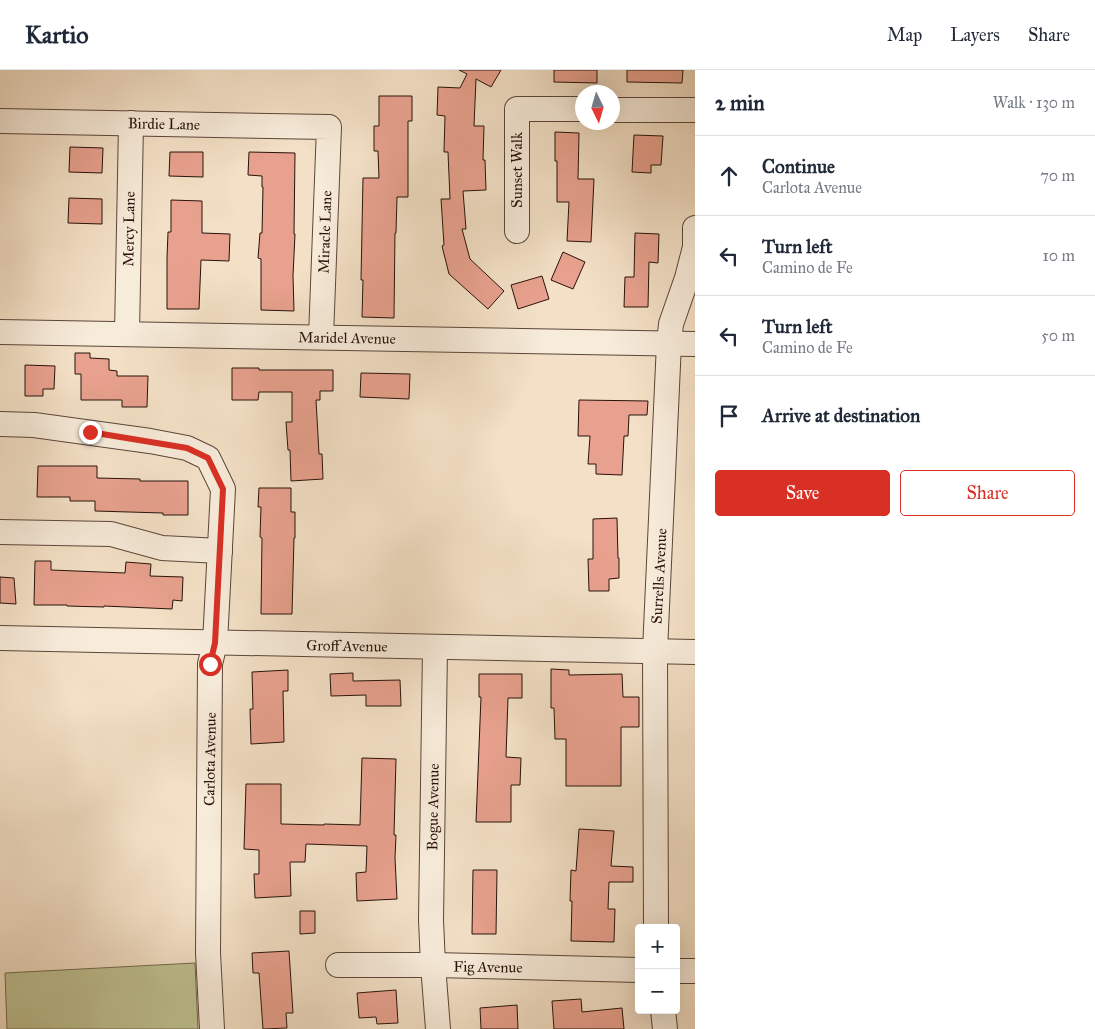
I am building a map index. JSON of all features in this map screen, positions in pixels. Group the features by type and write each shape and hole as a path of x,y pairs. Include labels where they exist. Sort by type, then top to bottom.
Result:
{"street":[{"name":"Sunset Walk","path":"517,231 517,108 575,109"},
{"path":"620,110 695,110"},
{"name":"Birdie Lane","path":"0,121 329,127"},
{"name":"Mercy Lane","path":"127,334 131,123"},
{"name":"Miracle Lane","path":"321,338 329,127"},
{"name":"Surrells Avenue","path":"656,924 655,652 669,343 671,324 695,248 695,228"},
{"name":"Maridel Avenue","path":"0,332 695,344"},
{"name":"Carlota Avenue","path":"0,424 43,426 90,432 187,448 208,458 223,489 215,643 210,664 208,943 212,1029"},
{"path":"0,532 111,534 162,548 220,551"},
{"name":"Groff Avenue","path":"0,638 695,652"},
{"name":"Bogue Avenue","path":"435,648 431,920 438,1029"},
{"name":"Fig Avenue","path":"338,965 433,965 635,970"},
{"path":"680,971 695,971"},
{"path":"663,1014 665,1029"}],"green space":[{"path":"195,963 198,1029 7,1029 5,973"}],"building":[{"path":"459,70 501,70 491,87 476,79 474,126 484,126 483,160 485,160 486,190 463,191 466,229 462,229 470,259 504,291 488,309 449,274 442,246 444,245 441,199 450,199 448,152 444,152 445,116 437,115 438,87 460,88 467,74"},
{"path":"554,70 597,70 597,83 554,82"},
{"path":"627,70 683,70 682,83 627,82"},
{"path":"379,96 412,96 412,121 408,121 408,197 397,197 394,318 362,317 363,178 379,178 378,151 374,151 374,126 379,126"},
{"path":"555,132 579,133 578,179 594,179 591,242 567,241 569,202 557,202"},
{"path":"634,135 663,136 661,165 651,165 651,173 632,172"},
{"path":"70,147 103,148 102,173 69,172"},
{"path":"170,152 203,152 203,177 169,176"},
{"path":"249,152 295,153 294,311 261,310 261,259 258,258 260,233 262,233 263,187 262,176 248,175"},
{"path":"69,198 102,199 102,224 68,223"},
{"path":"171,200 202,201 202,233 230,234 229,261 201,260 199,309 167,309 167,258 168,232 171,232"},
{"path":"635,233 659,234 658,263 649,262 648,307 624,307 625,277 634,277"},
{"path":"563,252 585,262 573,289 551,280"},
{"path":"542,276 549,299 518,309 511,285"},
{"path":"75,353 90,353 90,358 109,359 109,370 117,371 117,376 148,376 147,407 122,407 122,400 81,400 81,374 75,374"},
{"path":"25,365 55,366 54,389 43,389 43,396 25,396"},
{"path":"232,368 333,370 333,391 320,391 320,400 316,400 319,454 322,454 323,479 291,481 290,450 288,450 286,422 292,422 292,392 259,392 258,400 232,400"},
{"path":"361,373 410,374 409,399 360,397"},
{"path":"579,400 648,401 647,415 629,415 628,436 624,436 622,475 596,474 596,464 588,464 590,436 578,436"},
{"path":"38,466 97,466 97,478 140,479 140,481 188,481 188,515 95,511 95,501 70,501 70,497 37,497"},
{"path":"259,488 291,488 291,512 295,512 292,614 261,614 262,538 260,537 261,507 258,507"},
{"path":"617,518 619,578 609,579 609,591 589,591 588,559 593,559 593,519"},
{"path":"35,561 51,561 51,570 125,573 126,562 151,564 150,576 183,577 182,601 173,600 172,609 34,605"},
{"path":"0,577 14,578 16,604 0,603"},
{"path":"551,669 569,670 569,675 622,674 623,697 639,697 639,727 621,727 621,786 566,786 566,739 555,739 554,708 551,708"},
{"path":"288,670 288,691 283,691 284,742 251,744 250,709 253,709 252,672"},
{"path":"353,673 353,681 400,680 401,706 366,706 366,695 331,696 330,674"},
{"path":"479,674 522,674 522,698 508,698 506,757 521,758 520,785 511,785 511,822 476,822 481,697 479,697"},
{"path":"362,758 396,759 394,835 396,835 397,899 357,901 356,873 366,872 367,846 306,844 305,862 290,862 291,896 255,898 254,874 259,874 259,850 244,849 246,784 281,784 281,824 360,825"},
{"path":"579,829 614,831 611,866 633,867 633,882 609,882 608,909 615,909 614,942 571,941 571,870 576,871"},
{"path":"473,870 497,870 496,934 472,934"},
{"path":"300,911 315,911 315,933 300,934"},
{"path":"289,951 293,1013 286,1013 287,1028 263,1029 259,973 253,973 252,953"},
{"path":"396,990 398,1023 377,1024 376,1017 359,1018 357,993"},
{"path":"581,999 582,1012 622,1008 624,1029 554,1029 552,1001"},
{"path":"517,1005 518,1029 481,1029 480,1008"}],"route":[{"path":"90,432 187,448 208,458 223,489 215,643 210,664"}]}
